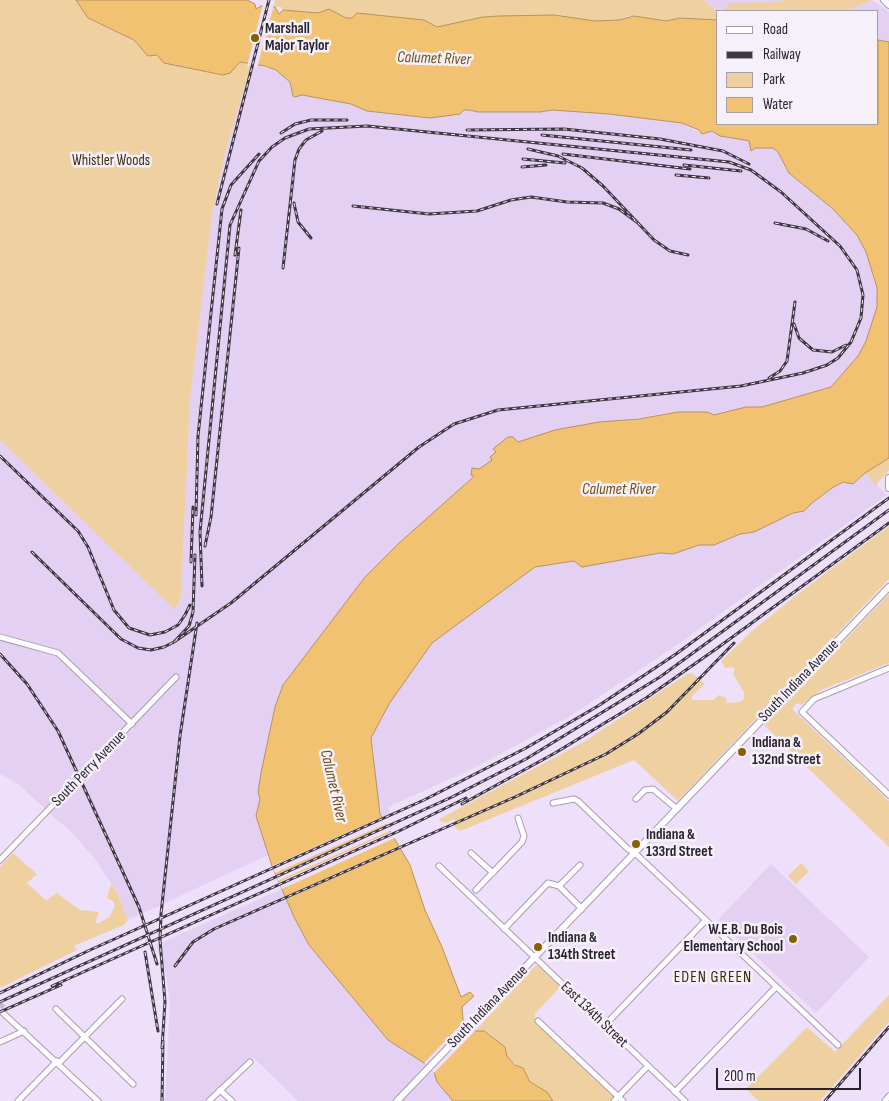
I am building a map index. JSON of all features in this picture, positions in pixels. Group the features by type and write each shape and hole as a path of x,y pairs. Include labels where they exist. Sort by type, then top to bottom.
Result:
{"main road":[{"path":"884,0 889,4"},
{"path":"889,481 889,488"},
{"name":"South Indiana Avenue","path":"397,1101 889,587"}],"street":[{"path":"0,637 58,653 132,724"},
{"path":"889,668 814,699 802,712 889,795"},
{"name":"South Perry Avenue","path":"0,860 176,677"},
{"path":"636,799 645,790 653,789 677,809"},
{"path":"553,803 574,799 578,801 628,849 636,853 838,1045"},
{"path":"476,890 522,842 524,836 518,818"},
{"path":"472,853 493,873"},
{"path":"558,886 580,865"},
{"name":"East 134th Street","path":"439,866 685,1101"},
{"path":"504,928 544,886 551,883 558,886 582,909"},
{"path":"605,1025 706,920"},
{"path":"675,1092 776,986"},
{"path":"18,1101 122,999"},
{"path":"56,1010 133,1084"},
{"path":"6,1013 98,1101"},
{"path":"538,1021 618,1100 648,1066"},
{"path":"0,1042 24,1030"},
{"path":"210,1101 250,1062"},
{"path":"220,1090 232,1101"},
{"path":"885,1101 889,1096"}],"shaded area":[{"path":"704,0 783,0 781,2 716,10"},
{"path":"873,0 889,12 889,42 879,40 879,10 848,10"},
{"path":"252,64 276,70 290,82 295,97 302,95 351,104 367,111 430,118 460,114 464,110 478,112 540,112 552,110 609,114 682,123 702,134 711,131 721,136 749,141 751,147 773,148 778,152 789,173 833,209 857,235 866,252 878,298 872,326 858,356 831,387 761,407 746,407 714,415 706,412 678,412 573,427 494,449 496,452 492,460 485,464 435,513 398,544 365,577 283,685 275,707 258,792 260,799 256,816 268,855 128,920 119,896 95,859 73,834 19,785 0,773 0,440 176,610 181,597 190,400 212,215 226,149"},
{"path":"865,473 887,495 668,651 572,715 474,768 388,807 391,814 382,817 376,793 374,750 370,741 389,704 432,643 529,571 542,565 557,565 574,561 580,566 591,566 610,560 660,553 673,554 699,545 714,545 740,534 754,532 793,513 807,509 832,488 843,482 853,484"},
{"name":"W.E.B. Du Bois Elementary School","path":"771,864 869,957 816,1013 718,920"},
{"path":"282,889 309,945 388,1040 424,1063 434,1072 437,1082 453,1101 298,1101 253,1057 210,1101 165,1101 170,1004 166,974 156,945"}],"green space":[{"name":"Whistler Woods","path":"0,0 76,0 88,18 134,40 148,56 156,55 175,64 223,75 240,62 252,64 226,149 212,215 190,400 181,597 175,610 0,440"},
{"path":"275,0 704,0 716,10 716,20 680,18 666,21 629,16 619,20 603,20 602,25 429,29 283,10 281,7 274,7"},
{"path":"783,0 873,0 848,10 723,10 730,3 780,2"},
{"path":"889,458 889,470 876,485 865,473"},
{"path":"889,526 889,579 678,801 634,760 460,831 455,828 454,819 446,823 440,821 439,819 582,743 687,674 692,673 705,684 692,696 692,700 713,700 719,695 726,698 727,703 740,702 744,699 744,692 733,674 735,669 732,667 725,668 721,661 752,631 803,590"},
{"path":"889,594 889,663 821,690 802,705 797,703 792,709 889,801 889,847 764,725"},
{"path":"13,853 37,874 27,883 46,900 57,893 80,910 99,912 95,923 99,923 109,917 115,906 113,901 107,898 111,884 119,896 128,920 124,925 76,945 74,947 77,950 0,988 0,867"},
{"path":"801,863 809,871 796,884 788,876"},
{"path":"536,965 539,965 561,986 535,1014 535,1020 621,1101 553,1101 547,1092 530,1082 525,1072 507,1056 505,1047 484,1031 475,1031"},
{"path":"889,995 889,1022 820,1101 759,1101 746,1089 807,1027 835,1052"}],"water":[{"name":"Calumet River","path":"76,0 247,0 255,4 256,9 261,6 275,7 279,14 283,10 318,13 329,9 346,18 352,18 357,13 424,20 437,27 483,17 499,16 554,15 595,21 619,20 634,16 666,21 680,18 716,20 716,125 879,125 879,40 889,42 889,458 865,473 853,484 843,482 832,488 804,511 793,513 754,532 740,534 714,545 699,545 673,554 660,553 582,567 574,561 535,567 432,643 389,704 371,738 380,814 410,865 425,910 442,947 461,997 470,992 474,996 462,1007 463,1020 475,1031 484,1031 505,1047 507,1056 515,1065 523,1068 530,1082 547,1092 553,1101 453,1101 437,1082 434,1072 424,1063 388,1040 309,945 294,917 272,866 256,816 260,799 258,792 261,773 275,707 283,685 365,577 398,544 474,476 471,475 472,468 479,469 492,460 490,457 496,452 493,449 508,437 513,437 518,442 555,430 599,422 639,419 678,412 707,412 714,415 746,407 762,407 831,387 858,356 866,341 877,307 877,288 866,252 857,235 833,209 789,173 778,152 773,148 755,148 751,151 749,141 720,136 712,131 702,134 699,130 682,123 609,114 552,110 540,112 478,112 464,110 460,114 430,118 367,111 351,104 302,95 295,97 293,96 290,82 276,70 265,66 240,62 230,73 223,75 164,63 157,55 148,56 134,40 88,18"}],"pier":[{"path":"263,4 274,5 257,68 247,66"},
{"path":"385,816 388,823 275,873 272,866"},
{"path":"389,824 392,830 278,881 276,875"},
{"path":"393,831 397,837 282,889 279,882"},
{"path":"402,845 402,847 287,899 286,896"},
{"path":"464,1021 475,1031 434,1073 424,1063"}],"tunnel":[{"path":"0,1004 7,1011"}],"railway":[{"path":"217,204 269,0"},
{"path":"281,133 295,124 311,120 347,120"},
{"path":"174,642 231,603 419,447 454,424 498,410 741,386 803,373 827,365 838,358 851,342 861,318 863,295 857,270 840,246 781,192 751,170 729,162 367,126 309,129 285,138 272,147 259,161 230,225 200,532 202,586"},
{"path":"467,130 564,129 660,139 723,151 749,164"},
{"path":"283,268 295,160 299,149 306,140 322,131"},
{"path":"542,135 691,150"},
{"path":"528,149 558,156 582,168 603,186 654,240 670,251 688,255"},
{"path":"196,515 198,436 222,209 231,185 259,154"},
{"path":"563,154 690,169"},
{"path":"523,159 565,163"},
{"path":"522,167 546,165"},
{"path":"684,165 741,171"},
{"path":"676,175 709,178"},
{"path":"353,206 429,214 477,211 511,200 531,197 567,202 603,203 619,209 638,223"},
{"path":"294,203 298,222 311,238"},
{"path":"235,255 241,210"},
{"path":"775,223 806,229 828,241"},
{"path":"205,546 211,517 239,248"},
{"path":"769,378 780,371 787,361 795,302"},
{"path":"794,324 799,338 813,350 832,352 846,345"},
{"path":"0,456 78,531 88,547 114,610 129,628 150,635 165,632 178,625 190,605"},
{"path":"0,993 90,950 424,800 526,748 598,706 676,654 889,498"},
{"path":"191,562 193,507"},
{"path":"0,1002 452,797 526,759 660,677 889,510"},
{"path":"462,804 555,753 646,698 889,523"},
{"path":"32,552 121,639 138,648 151,650 174,642 189,626 193,612 195,555"},
{"path":"162,1048 165,1002 160,940 161,914 180,736 197,623"},
{"path":"175,966 193,942 214,929 515,797 606,754 638,734 667,712 734,643"},
{"path":"0,654 27,684 58,731 139,907 157,964"},
{"path":"52,986 399,831 466,798"},
{"path":"145,952 158,1031"},
{"path":"0,1012 61,985"},
{"path":"825,1101 889,1027"},
{"path":"162,1101 163,1041"}],"place":[{"name":"Marshall Major Taylor","path":"255,38"},
{"name":"Indiana & 132nd Street","path":"742,752"},
{"name":"Indiana & 133rd Street","path":"636,844"},
{"name":"W.E.B. Du Bois Elementary School","path":"793,939"},
{"name":"Indiana & 134th Street","path":"538,947"}],"district":[{"name":"EDEN GREEN","path":"713,978"}]}
